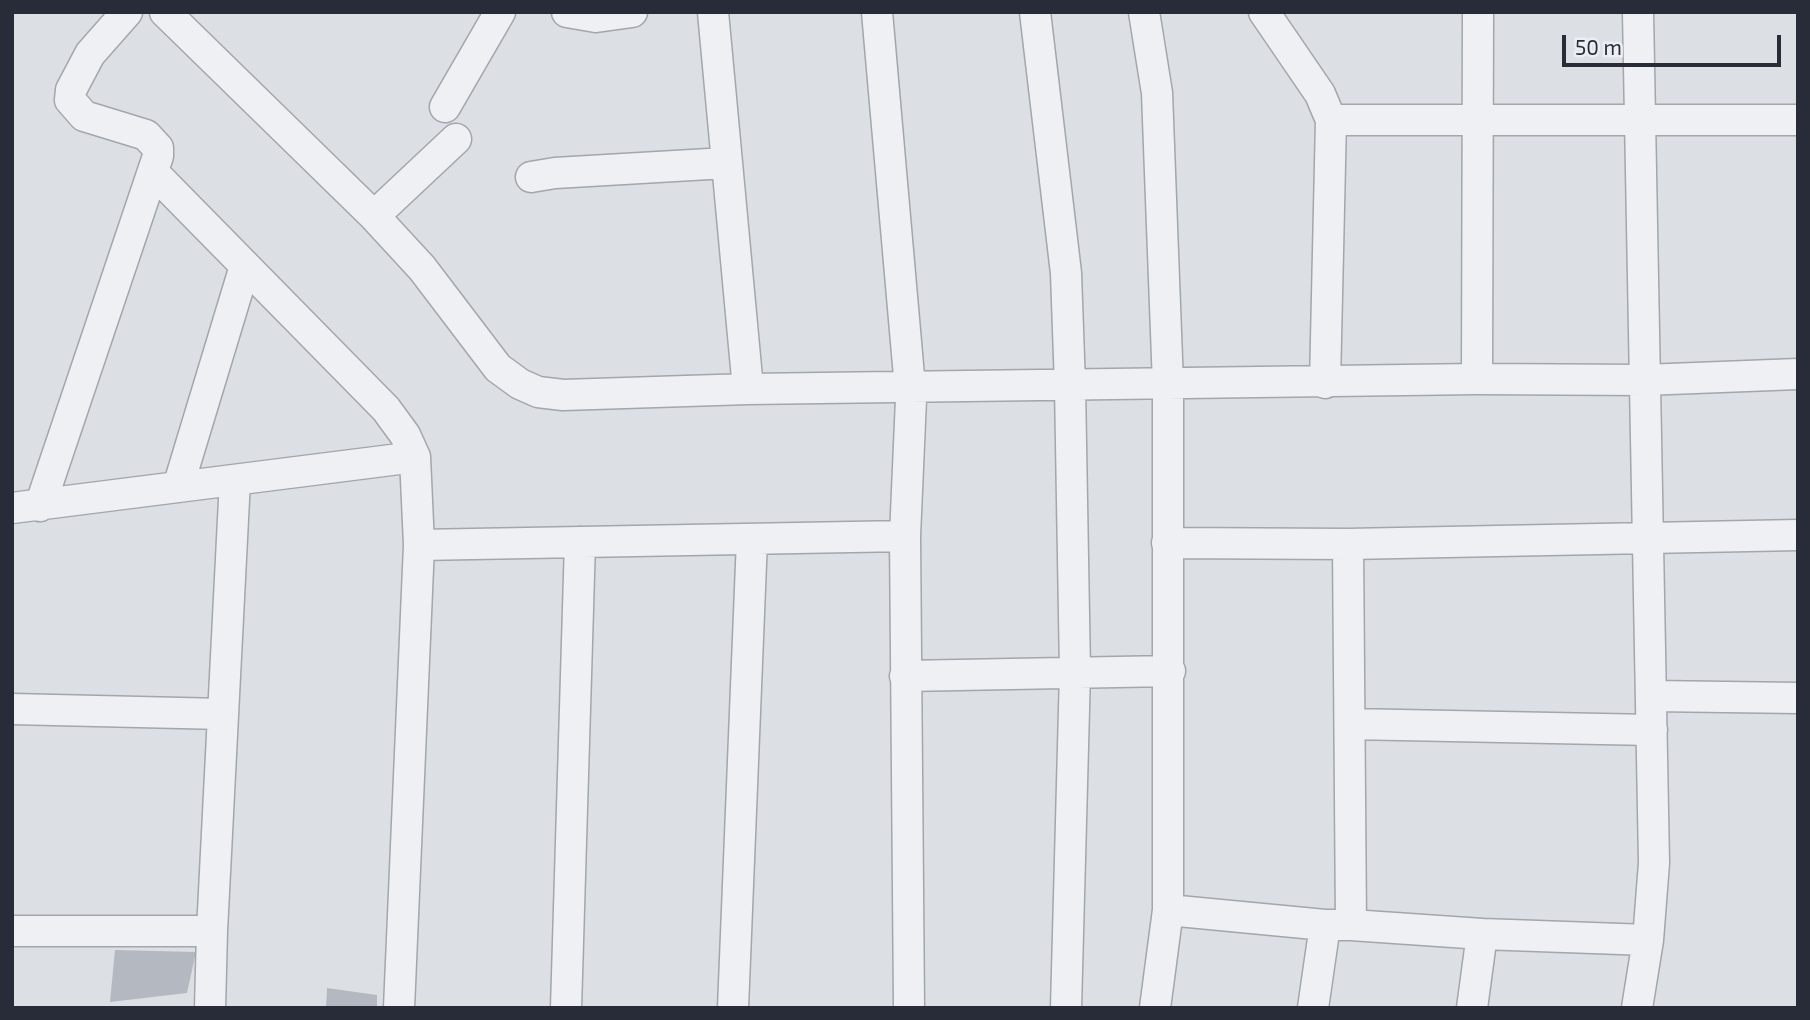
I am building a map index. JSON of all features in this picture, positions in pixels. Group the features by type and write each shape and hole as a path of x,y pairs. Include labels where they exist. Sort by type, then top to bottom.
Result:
{"street":[{"path":"127,12 90,54 71,90 70,100 83,116 153,139 158,148 153,172 26,507 415,457"},
{"path":"165,12 374,216 422,268 498,368 529,388 563,395 748,389 1477,379 1644,380 1798,374"},
{"path":"445,107 500,12"},
{"path":"567,12 596,17 632,12"},
{"path":"713,12 748,389"},
{"path":"877,12 910,388 905,536 909,1008"},
{"path":"1035,12 1066,273 1070,386 1075,672 1066,1008"},
{"path":"1143,12 1157,93 1168,385 1168,910 1155,1008"},
{"path":"1264,12 1320,94 1331,120 1325,383"},
{"path":"1477,379 1478,12"},
{"path":"1637,1008 1648,940 1654,863 1653,696 1647,536 1638,12"},
{"path":"1331,120 1798,120"},
{"path":"374,216 456,139"},
{"path":"530,177 555,173 726,163"},
{"path":"153,172 386,409 405,435 415,457 419,545 399,1008"},
{"path":"178,487 246,266"},
{"path":"210,1008 235,480"},
{"path":"1167,544 1348,544 1798,535"},
{"path":"419,545 905,536"},
{"path":"733,1008 752,539"},
{"path":"566,1008 580,542"},
{"path":"1312,1008 1338,925 1350,724 1348,544"},
{"path":"905,676 1170,671"},
{"path":"1653,696 1798,698"},
{"path":"12,709 223,715"},
{"path":"1350,724 1652,730"},
{"path":"1168,910 1338,925 1648,940"},
{"path":"12,931 212,931"},
{"path":"1472,1008 1482,934"}],"building":[{"path":"115,950 196,952 187,993 110,1002"},
{"path":"327,988 377,995 377,1008 326,1008"}]}
